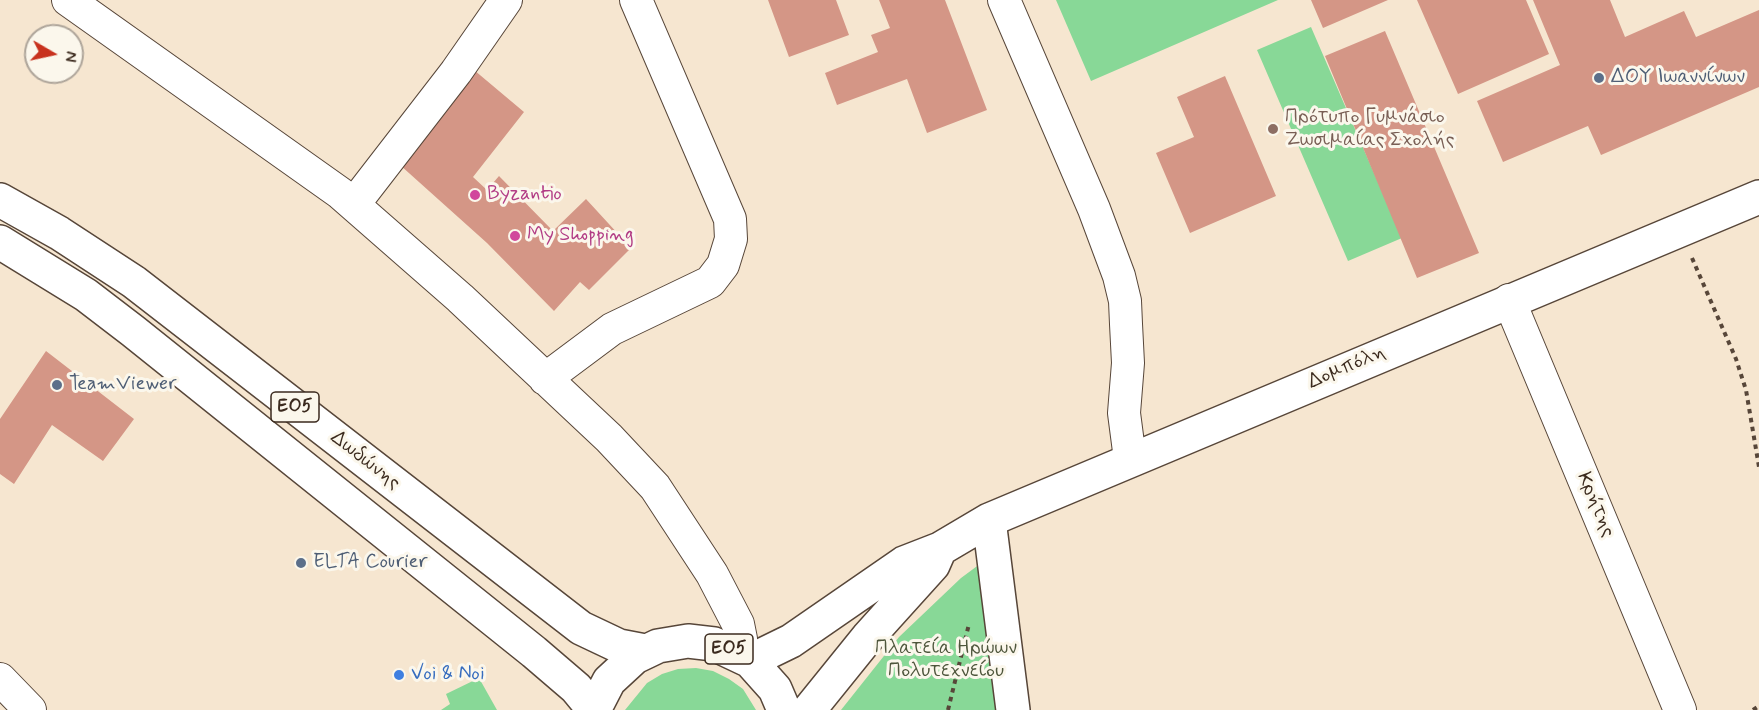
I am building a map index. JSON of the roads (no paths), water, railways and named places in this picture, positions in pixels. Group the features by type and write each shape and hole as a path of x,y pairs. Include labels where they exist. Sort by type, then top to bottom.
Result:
{"main road":[{"name":"Δομπόλη","path":"745,658 792,641 904,563 940,549 989,520 1759,197"},
{"name":"Δωδώνης","path":"0,200 59,233 134,282 581,628 620,646 645,651"},
{"name":"Δωδώνης","path":"0,242 86,295 133,331 534,652 576,688 594,710 609,681 625,665 645,651 665,644 688,641 714,644 745,658 775,689 784,710"},
{"path":"989,520 1013,710"},
{"path":"809,710 868,637 933,565 940,549"}],"street":[{"path":"68,0 298,161 354,204 609,438 655,487 712,574 732,610 745,658"},
{"path":"354,204 456,72 506,0"},
{"path":"545,379 612,329 710,282 723,264 731,239 730,219 636,0"},
{"path":"1004,0 1094,209 1119,276 1125,301 1128,363 1124,414 1130,459"},
{"name":"Κρήτης","path":"1509,300 1680,710"},
{"path":"0,679 30,710"}],"place":[{"name":"ΔΟΥ Ιωαννίνων","path":"1599,78"},
{"name":"Πρότυπο Γυμνάσιο Ζωσιμαίας Σχολής","path":"1273,129"},
{"name":"Byzantio","path":"475,195"},
{"name":"My Shopping","path":"515,236"},
{"name":"TeamViewer","path":"57,385"},
{"name":"ELTA Courier","path":"301,563"},
{"name":"Voi & Noi","path":"399,675"}],"park label":[{"name":"Πλατεία Ηρώων Πολυτεχνείου","path":"946,660"}]}
